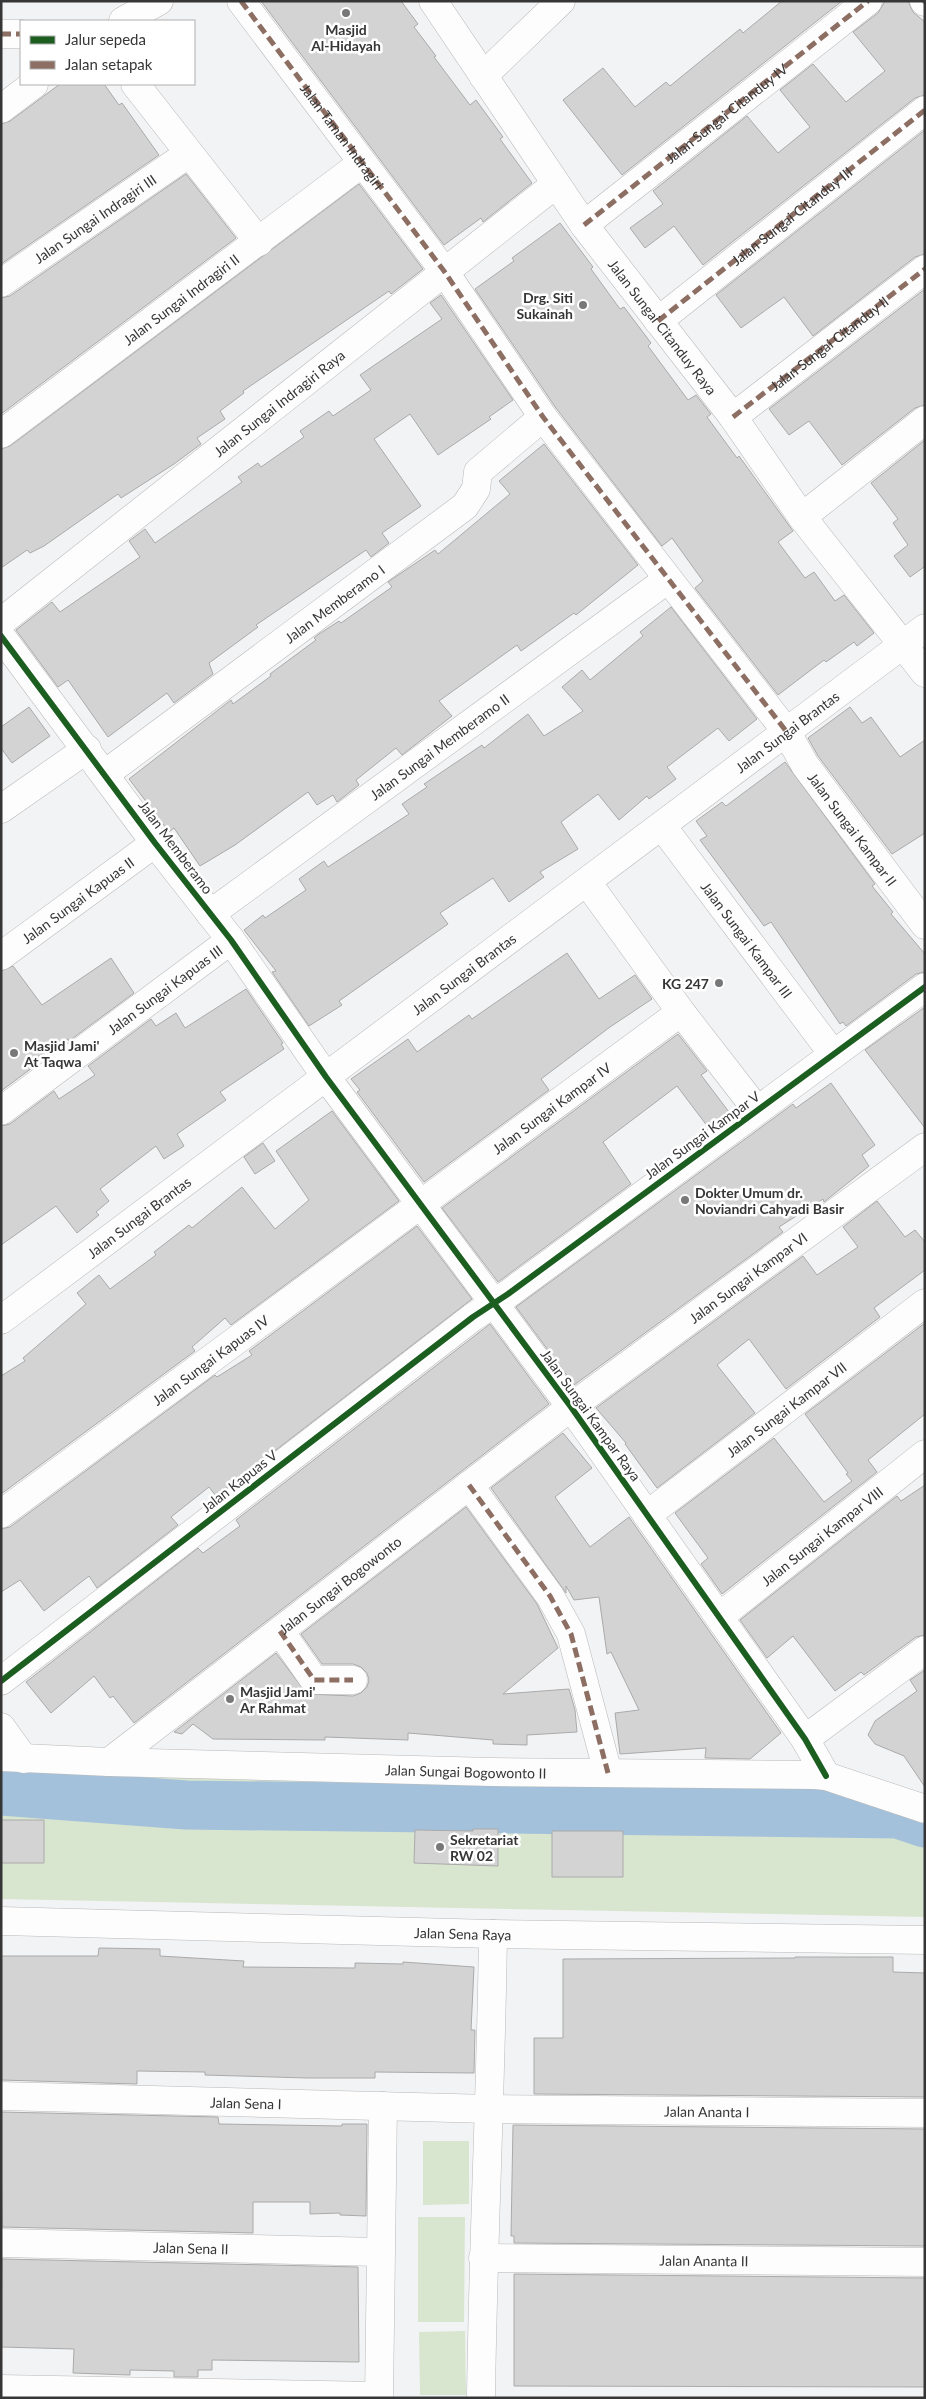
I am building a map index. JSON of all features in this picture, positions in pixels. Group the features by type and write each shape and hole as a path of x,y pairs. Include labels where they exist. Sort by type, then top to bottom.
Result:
{"street":[{"path":"125,20 159,1"},
{"name":"Jalan Taman Indragiri","path":"241,1 444,272 543,417 668,579"},
{"name":"Jalan Sungai Citanduy Raya","path":"433,1 584,225 733,417 802,517 925,673"},
{"path":"484,76 561,1"},
{"name":"Jalan Sungai Citanduy IV","path":"584,225 868,1"},
{"path":"1,34 20,34"},
{"path":"1,109 33,85"},
{"path":"136,85 258,242"},
{"name":"Jalan Sungai Citanduy III","path":"658,321 925,110"},
{"name":"Jalan Sungai Indragiri III","path":"1,283 188,154"},
{"name":"Jalan Sungai Indragiri II","path":"1,434 362,163"},
{"name":"Jalan Sungai Indragiri Raya","path":"1,622 556,184"},
{"name":"Jalan Sungai Citanduy II","path":"733,417 925,269"},
{"name":"Jalan Memberamo I","path":"105,774 465,506 476,489 478,472 543,417"},
{"path":"802,517 925,420"},
{"name":"Jalan Sungai Kampar II","path":"668,579 786,731 805,765 925,925"},
{"name":"Jalan Sungai Memberamo II","path":"210,914 668,579"},
{"name":"Jalan Sungai Brantas","path":"1,1320 925,628"},
{"name":"Jalan Memberamo","path":"1,636 87,749 155,843 231,940 326,1076"},
{"path":"1,809 87,749"},
{"name":"Jalan Sungai Kampar III","path":"662,826 833,1054"},
{"name":"Jalan Sungai Kapuas II","path":"1,956 155,843"},
{"path":"587,882 681,1012 757,1110"},
{"name":"Jalan Sungai Kapuas III","path":"1,1111 231,940"},
{"name":"Jalan Sungai Kampar V","path":"493,1303 508,1294 925,987"},
{"name":"Jalan Sungai Kampar IV","path":"420,1204 681,1012"},
{"name":"Jalan Sungai Kampar Raya","path":"326,1076 571,1407 805,1739 826,1776"},
{"name":"Jalan Sungai Kampar VI","path":"571,1407 922,1154"},
{"name":"Jalan Sungai Kapuas IV","path":"1,1514 420,1204"},
{"name":"Jalan Kapuas V","path":"1,1681 493,1303"},
{"name":"Jalan Sungai Kampar VII","path":"647,1515 925,1303"},
{"name":"Jalan Sungai Bogowonto","path":"108,1762 571,1407"},
{"name":"Jalan Sungai Kampar VIII","path":"719,1617 925,1454"},
{"path":"469,1485 550,1596 571,1634 608,1773"},
{"path":"280,1630 314,1680 353,1680"},
{"path":"805,1739 925,1650"},
{"path":"1,1727 13,1758"},
{"name":"Jalan Sungai Bogowonto II","path":"13,1758 108,1762 826,1776 925,1809"},
{"name":"Jalan Sena Raya","path":"1,1921 493,1934 925,1940"},
{"path":"481,2398 483,2258 490,2109 493,1934"},
{"name":"Jalan Sena I","path":"1,2096 490,2109"},
{"path":"1,2388 378,2397 383,2106"},
{"name":"Jalan Ananta I","path":"490,2109 925,2113"},
{"name":"Jalan Sena II","path":"1,2243 379,2252"},
{"name":"Jalan Ananta II","path":"483,2258 925,2262"}],"green space":[{"path":"1,1772 488,1778 841,1789 925,1819 925,1917 1,1899"},
{"path":"423,2141 469,2141 469,2204 423,2205"},
{"path":"418,2217 465,2217 464,2322 418,2322"},
{"path":"465,2331 466,2395 420,2395 419,2332"}],"building":[{"path":"261,1 401,1 418,24 414,27 436,56 434,57 470,105 476,100 503,137 500,139 532,183 483,222 481,218 444,245"},
{"path":"782,1 842,1 622,175 563,100 603,68 635,107 666,82 670,86 740,29 743,33"},
{"path":"885,1 908,1 913,12 925,22 925,95 915,98 703,265 674,226 645,248 630,228 663,204 653,191 747,116 778,153 810,127 780,90 813,64 846,102 885,71 853,32 878,13"},
{"path":"59,85 105,85 119,105 122,103 159,155 1,264 1,124 10,121"},
{"path":"925,130 925,254 915,257 813,336 784,297 741,328 716,295"},
{"path":"186,174 236,238 1,414 1,298 10,296"},
{"path":"359,184 423,269 391,294 389,291 243,391 244,393 220,411 225,419 197,438 201,444 174,464 121,498 118,494 44,546 30,553 27,550 1,568 1,449 10,446"},
{"path":"560,223 593,267 591,269 620,309 624,307 651,343 648,346 688,400 696,395 711,414 707,417 737,458 739,456 793,531 778,542 805,578 814,572 835,601 844,595 874,633 857,646 854,642 826,662 824,660 778,695 695,588 703,581 672,538 662,546 556,408 475,289 514,261 512,258"},
{"path":"925,289 925,405 915,408 842,465 809,421 789,435 769,409"},
{"path":"441,295 513,400 489,417 491,419 438,455 410,414 374,439 421,506 382,533 389,543 371,557 366,550 256,625 258,627 209,663 213,674 174,703 167,693 108,737 68,680 58,687 16,630 52,602 60,612 140,557 129,541 145,529 155,543 242,482 238,477 258,463 261,467 304,437 300,431 329,411 333,416 371,390 360,375 442,319 430,303"},
{"path":"925,440 925,569 924,567 910,577 894,556 908,545 893,523 898,519 871,483"},
{"path":"544,444 638,565 576,615 574,613 521,651 517,645 439,701 452,716 402,755 396,748 356,780 359,785 337,802 333,795 317,805 308,792 235,845 200,866 174,828 169,832 129,779 231,700 233,704 271,676 270,674 316,640 314,638 319,634 339,621 341,623 392,587 388,582 435,550 438,554 510,494 499,481"},
{"path":"671,607 757,719 729,741 718,728 667,767 676,779 649,799 647,796 619,820 598,794 561,822 578,849 540,872 544,877 509,902 493,878 440,913 448,924 339,1001 342,1005 309,1026 272,972 276,971 244,930 263,915 265,918 306,890 299,879 324,861 328,867 409,814 402,804 427,787 424,784 482,745 484,748 528,714 544,736 583,711 562,687 582,670 590,680 643,636 640,632"},
{"path":"29,707 50,736 12,763 1,748 1,727"},
{"path":"850,707 862,723 871,717 900,757 925,740 925,833 892,854 818,756 808,738"},
{"path":"785,762 875,884 872,886 893,912 891,914 925,954 925,972 916,974 846,1026 843,1022 840,1024 771,922 764,926 700,840 707,836 696,821 722,802 726,806"},
{"path":"567,953 599,999 635,975 652,999 610,1027 541,1079 549,1090 424,1182 357,1092 360,1090 351,1079 408,1039 417,1052 469,1015 472,1019"},
{"path":"111,958 134,993 69,1041 68,1039 32,1060 36,1065 1,1091 1,971 13,966 42,1005"},
{"path":"246,989 283,1043 281,1044 284,1049 220,1092 226,1100 177,1134 184,1146 164,1159 156,1146 100,1189 109,1201 96,1212 99,1215 77,1233 56,1206 1,1245 1,1126 10,1124 54,1091 59,1099 95,1075 88,1066 151,1019 156,1026 176,1013 185,1028"},
{"path":"925,1007 925,1128 865,1050"},
{"path":"678,1034 707,1071 701,1075 729,1112 708,1127 677,1086 603,1142 631,1184 498,1282 442,1208"},
{"path":"831,1083 875,1145 862,1155 869,1166 824,1202 823,1199 779,1227 783,1232 574,1385 516,1307 793,1104 796,1108"},
{"path":"332,1111 399,1201 231,1325 225,1318 192,1347 195,1351 1,1494 1,1376 25,1361 23,1358 86,1304 77,1293 99,1275 110,1289 156,1255 154,1252 189,1225 192,1228 242,1187 275,1229 309,1200 276,1151"},
{"path":"263,1143 275,1161 255,1174 244,1157"},
{"path":"877,1201 905,1237 915,1230 925,1242 925,1270 874,1308 880,1317 786,1389 749,1339 717,1365 755,1413 657,1488 626,1443 596,1408 803,1256 817,1275 858,1247 843,1227"},
{"path":"417,1226 472,1299 216,1496 209,1487 171,1517 178,1525 97,1588 89,1576 44,1611 20,1580 1,1592 1,1529 10,1527 215,1375 217,1377 252,1355 249,1351"},
{"path":"925,1323 925,1414 868,1460 877,1472 722,1594 701,1564 708,1558 675,1513 774,1438 824,1502 852,1481 805,1414"},
{"path":"490,1324 549,1404 134,1723 113,1696 110,1698 94,1676 51,1713 26,1682 198,1548 203,1553 240,1526 236,1520"},
{"path":"563,1433 592,1468 555,1497 590,1547 629,1517 781,1733 750,1759 705,1758 706,1748 620,1754 615,1713 639,1710 611,1652 607,1654 599,1597 574,1600 566,1586 566,1593 491,1488"},
{"path":"925,1485 925,1635 916,1637 864,1675 861,1672 835,1691 793,1636 767,1658 740,1620 897,1496 901,1501"},
{"path":"466,1507 537,1604 558,1648 503,1694 569,1689 575,1710 577,1732 527,1735 527,1745 493,1744 493,1740 408,1733 408,1740 325,1737 325,1740 213,1739 193,1724 182,1734 174,1732 276,1653 307,1694 353,1696 361,1693 367,1687 369,1680 367,1673 361,1667 353,1664 322,1664 301,1634"},
{"path":"925,1670 925,1787 904,1756 875,1744 868,1735 875,1721 917,1691 910,1680"},
{"path":"1,1820 44,1820 44,1863 1,1863"},
{"path":"473,1829 498,1829 498,1866 414,1863 415,1830 473,1831"},
{"path":"552,1831 623,1831 623,1877 552,1877"},
{"path":"99,1948 160,1949 160,1956 244,1961 243,1967 355,1968 355,1963 403,1964 403,1962 474,1967 471,2030 475,2030 474,2073 375,2072 375,2078 307,2078 205,2075 205,2072 137,2071 137,2084 1,2080 1,1956 98,1956"},
{"path":"893,1957 893,1972 925,1973 925,2097 534,2094 534,2038 563,2038 563,1959"},
{"path":"1,2112 218,2117 219,2124 342,2126 342,2124 367,2124 366,2216 340,2215 340,2213 310,2214 310,2202 253,2202 253,2233 2,2227"},
{"path":"513,2125 925,2129 925,2246 514,2243 514,2236 511,2236"},
{"path":"2,2259 358,2267 359,2362 212,2360 212,2370 198,2370 198,2377 174,2377 174,2371 130,2370 130,2375 73,2373 74,2349 1,2347"},
{"path":"514,2274 925,2278 925,2387 514,2386"}],"waterway":[{"path":"1,1791 186,1805 898,1814 925,1823"}],"marked path":[{"path":"241,1 444,271 543,417 786,731"},
{"path":"584,225 868,1"},
{"path":"1,34 20,34"},
{"path":"658,321 925,110"},
{"path":"733,417 925,269"},
{"path":"469,1485 550,1596 571,1634 608,1773"},
{"path":"280,1631 314,1680 353,1680"}],"cycle path":[{"path":"1,636 155,843 231,940 326,1077 571,1407 805,1739 826,1776"},
{"path":"1,1681 473,1317 508,1294 925,987"}],"place":[{"name":"Masjid Al-Hidayah","path":"346,13"},
{"name":"Drg. Siti Sukainah","path":"583,305"},
{"name":"KG 247","path":"719,983"},
{"name":"Masjid Jami' At Taqwa","path":"14,1053"},
{"name":"Dokter Umum dr. Noviandri Cahyadi Basir","path":"685,1200"},
{"name":"Masjid Jami' Ar Rahmat","path":"230,1699"},
{"name":"Sekretariat RW 02","path":"440,1847"}]}
